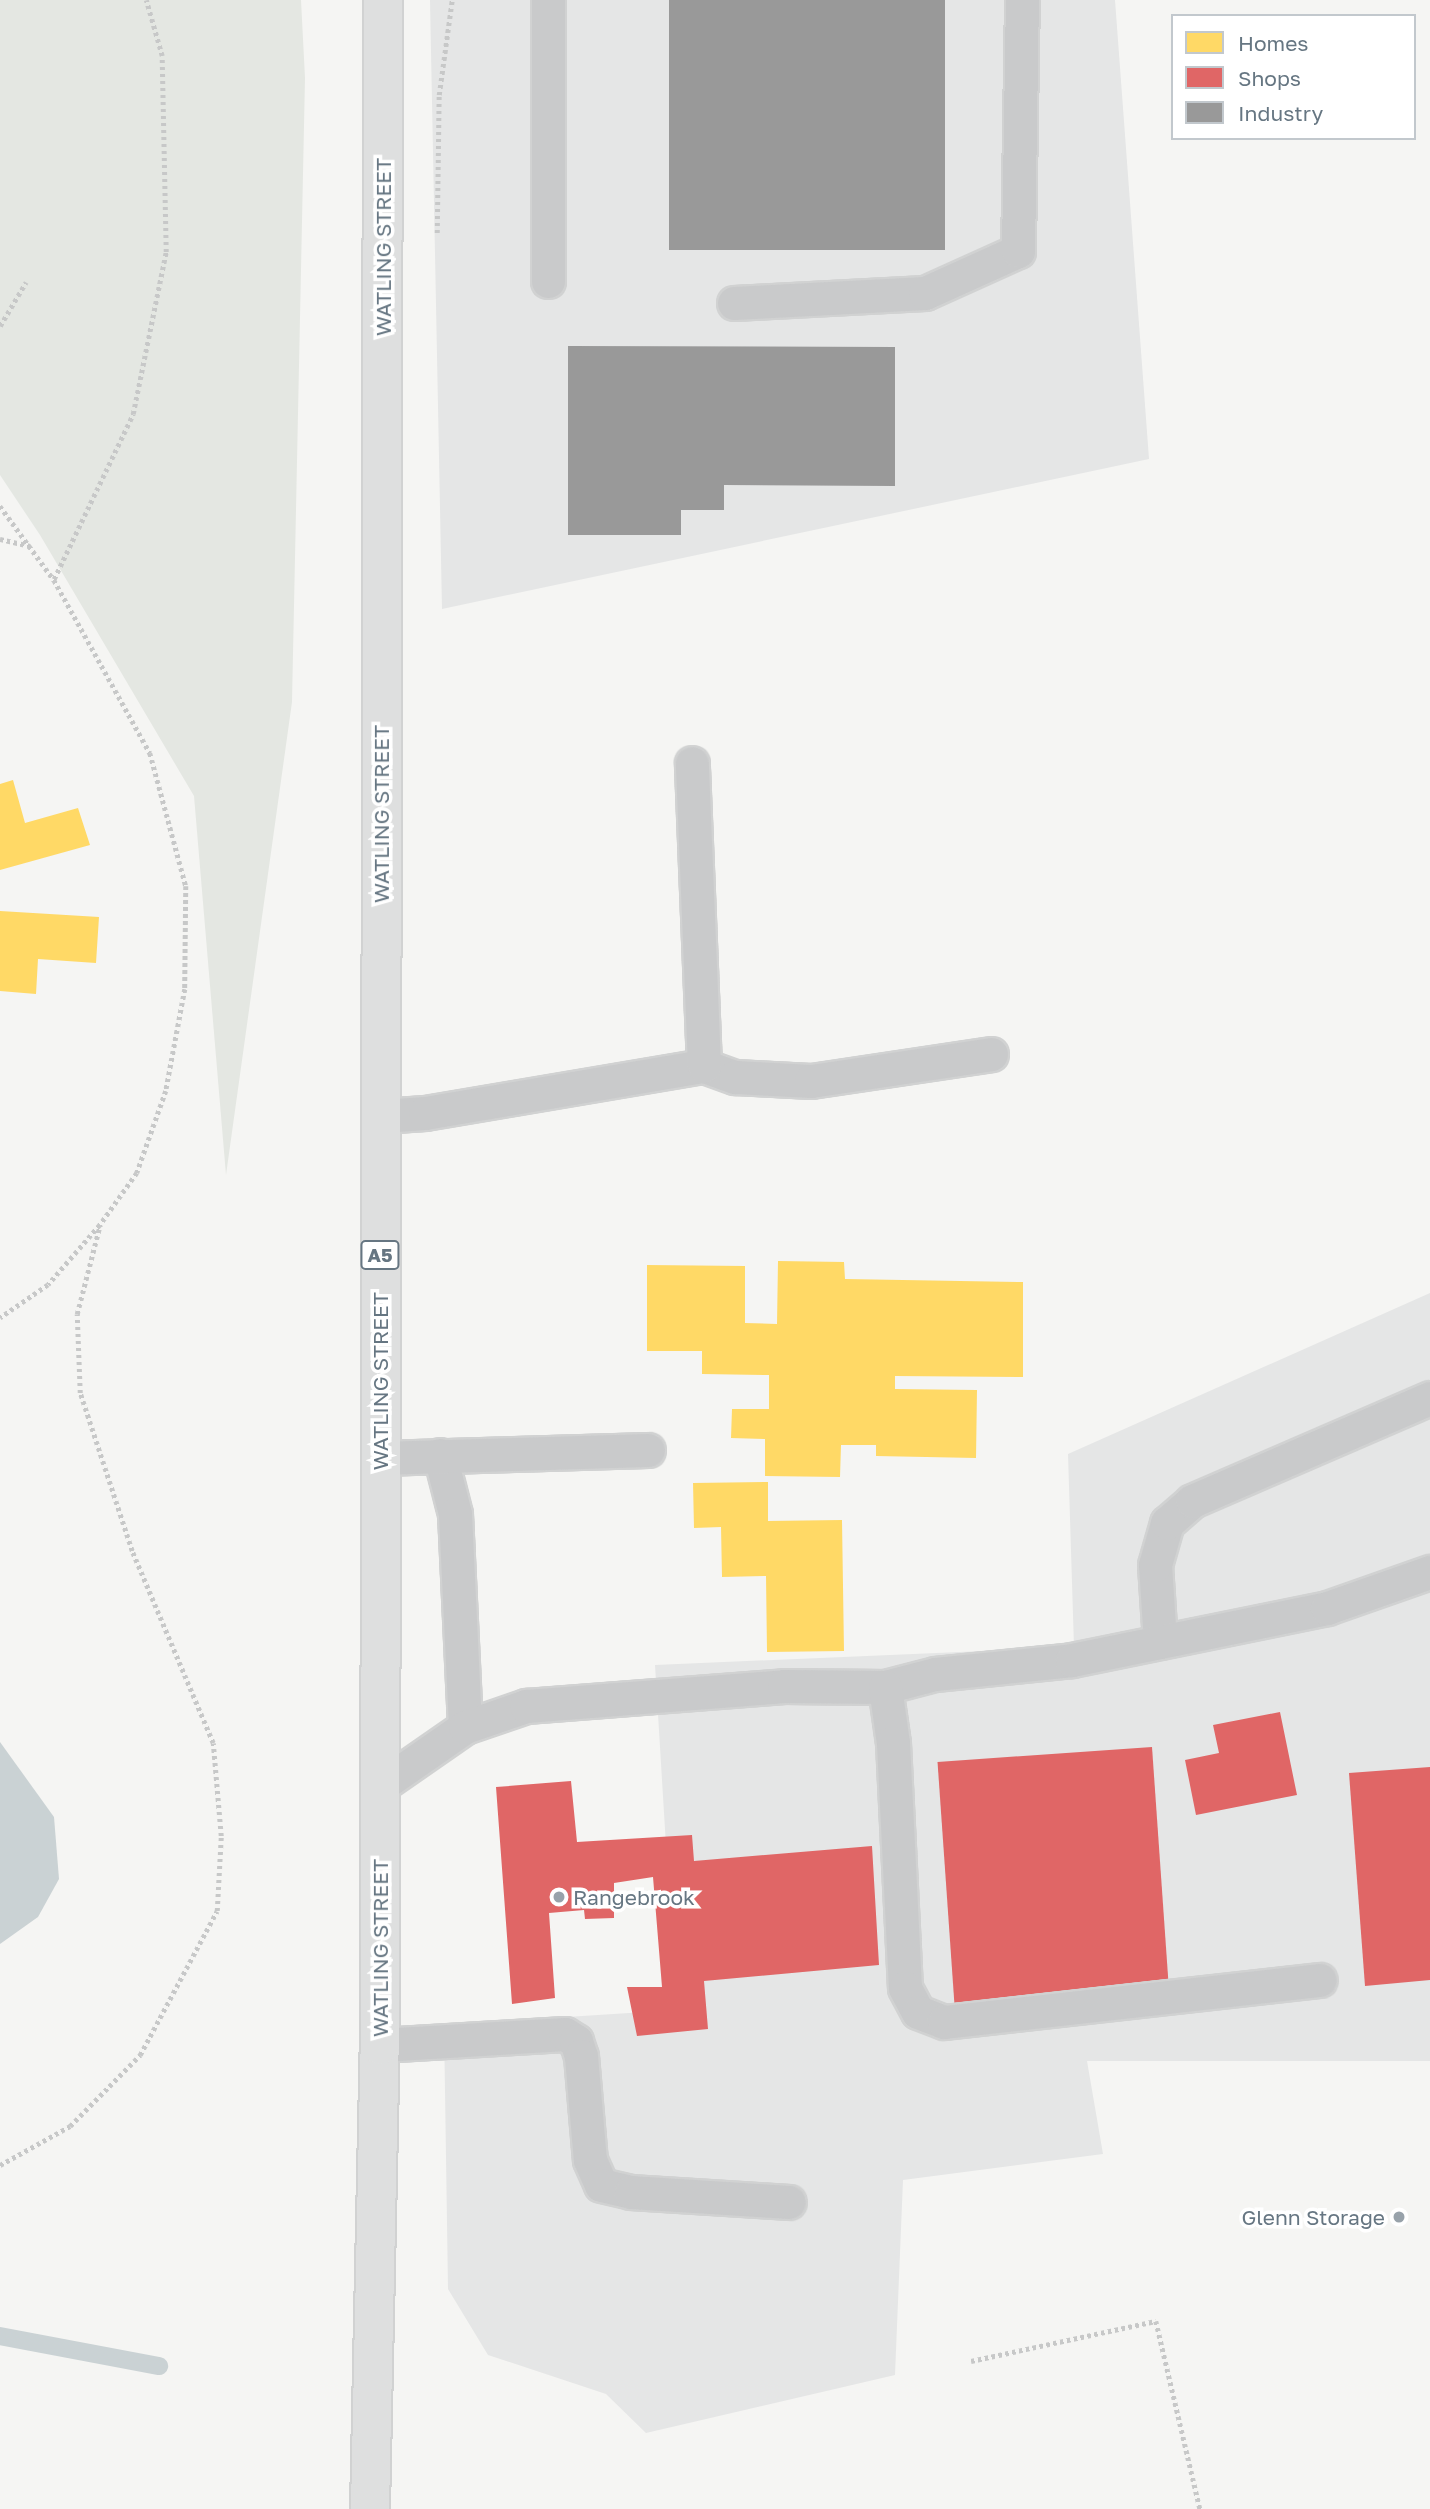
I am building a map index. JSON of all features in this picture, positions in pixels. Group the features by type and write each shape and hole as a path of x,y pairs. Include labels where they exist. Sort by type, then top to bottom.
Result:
{"highway":[{"name":"WATLING STREET","path":"370,2509 380,2045 383,0"}],"lane":[{"path":"548,0 548,282"},
{"path":"734,303 925,293 1018,251 1021,0"},
{"path":"692,763 704,1066"},
{"path":"381,1116 425,1113 704,1066 736,1077 811,1081 991,1054"},
{"path":"1160,1642 1155,1565 1167,1523 1192,1501 1430,1398"},
{"path":"380,1458 648,1450"},
{"path":"440,1455 455,1514 465,1727"},
{"path":"380,1786 465,1727 526,1706 784,1685 885,1687 935,1674 1072,1660 1327,1608 1430,1572"},
{"path":"885,1687 892,1743 905,1988 918,2012 944,2022 1320,1980"},
{"path":"380,2045 565,2034 576,2041 581,2056 590,2160 601,2185 631,2192 789,2202"}],"path":[{"path":"54,580 133,414 166,252 162,57 146,0"},
{"path":"0,326 26,282"},
{"path":"0,506 54,580 150,753 186,886 185,989 166,1091 136,1173 100,1225 48,1285 0,1318"},
{"path":"0,539 30,546"},
{"path":"0,2165 70,2126 140,2055 217,1912 220,1836 213,1743 132,1550 80,1392 77,1314 100,1225"},
{"path":"971,2361 1156,2322 1200,2509"}],"shaded area":[{"path":"0,0 301,0 305,78 292,702 226,1175 194,796 40,535 0,475"},
{"path":"430,0 1115,0 1149,459 442,609"},
{"path":"1430,1293 1430,2061 1087,2061 1103,2154 903,2180 895,2375 646,2433 606,2394 488,2355 448,2289 444,2025 676,2010 655,1665 1074,1647 1068,1454"},
{"path":"0,1742 54,1817 59,1879 38,1917 0,1944"}],"building: Homes":[{"path":"13,780 25,823 78,808 90,845 0,870 0,784"},
{"path":"0,911 99,917 96,963 38,959 36,994 0,991"},
{"path":"778,1261 844,1262 845,1279 1023,1282 1023,1377 895,1376 895,1389 977,1390 976,1458 876,1456 876,1445 841,1445 840,1477 765,1476 765,1439 731,1438 732,1409 769,1409 769,1375 702,1374 702,1351 647,1351 647,1265 745,1266 745,1323 777,1324"},
{"path":"768,1482 768,1521 842,1520 844,1651 767,1652 766,1576 722,1577 721,1527 694,1528 693,1483"}],"building: Shops":[{"path":"1280,1712 1297,1795 1196,1815 1185,1760 1219,1753 1213,1725"},
{"path":"1152,1747 1169,1989 954,2004 938,1762"},
{"path":"1430,1767 1430,1980 1365,1986 1349,1773"},
{"path":"571,1781 577,1842 692,1835 694,1861 872,1846 879,1965 704,1981 708,2029 637,2036 627,1987 662,1987 653,1877 614,1883 614,1918 585,1919 584,1910 549,1913 555,1998 512,2004 496,1787"}],"building: Industry":[{"path":"669,0 945,0 945,250 669,250"},
{"path":"568,346 895,347 895,486 724,485 724,510 681,510 681,535 568,535"}],"waterway":[{"path":"0,2336 159,2366"}],"place":[{"name":"Rangebrook","path":"559,1897"},
{"name":"Glenn Storage","path":"1399,2217"}]}
